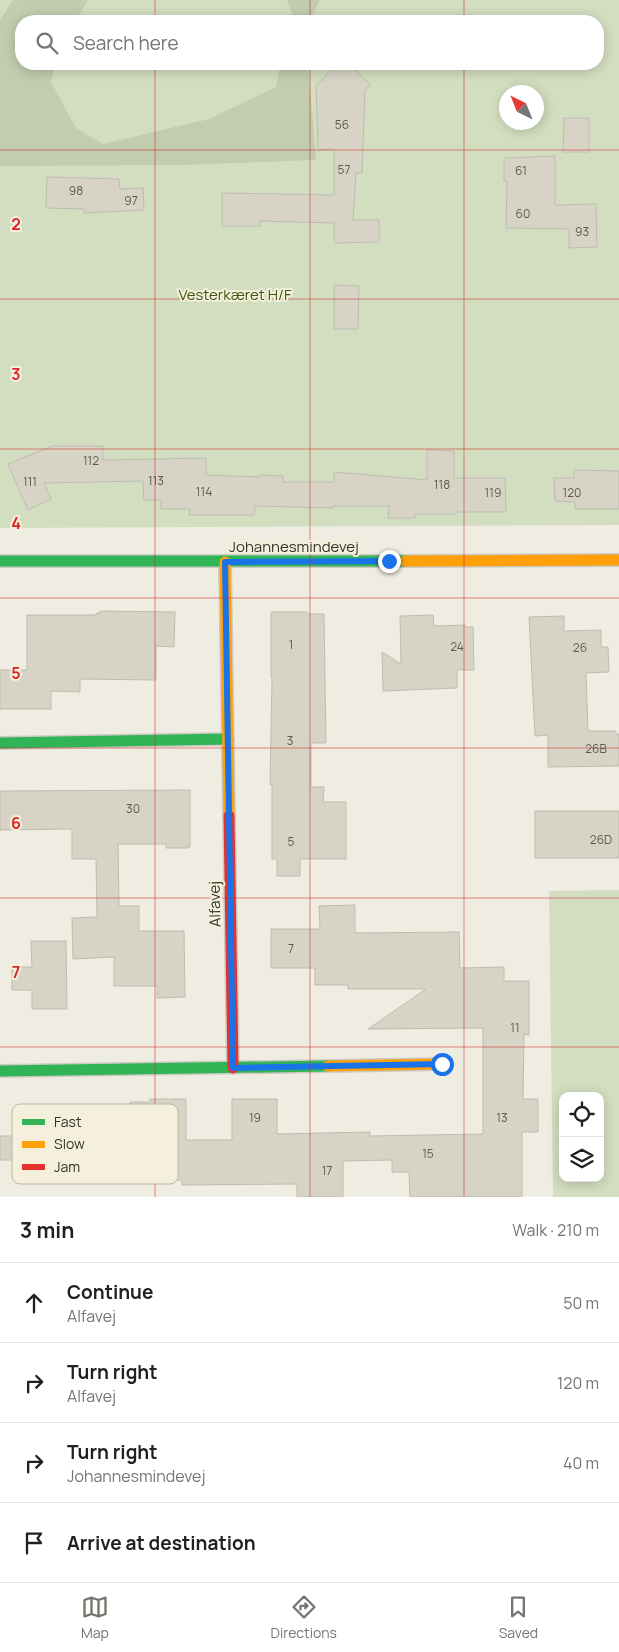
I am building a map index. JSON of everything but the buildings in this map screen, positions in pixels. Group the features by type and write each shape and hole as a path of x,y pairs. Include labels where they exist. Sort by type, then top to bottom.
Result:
{"street":[{"name":"Johannesmindevej","path":"0,561 619,560"},
{"name":"Alfavej","path":"225,562 233,1068"},
{"path":"0,743 228,740"},
{"path":"0,1071 442,1064"}],"green space":[{"name":"Vesterkæret H/F","path":"0,0 619,0 619,525 0,528"},
{"path":"13,0 88,0 79,15 15,15 15,70 54,70 51,82 76,128 103,144 209,119 276,87 279,70 308,70 316,160 182,165 0,166 0,20"},
{"path":"287,0 320,0 312,15 291,15"},
{"path":"619,890 619,1197 553,1197 549,891"}],"traffic: fast":[{"path":"0,561 405,561"},
{"path":"0,743 228,739"},
{"path":"0,1071 328,1066"}],"traffic: slow":[{"path":"405,561 619,560"},
{"path":"225,562 229,816"},
{"path":"328,1066 442,1064"}],"traffic: jam":[{"path":"229,816 233,1068"}],"route":[{"path":"389,561 225,562 233,1068 442,1064"}]}
